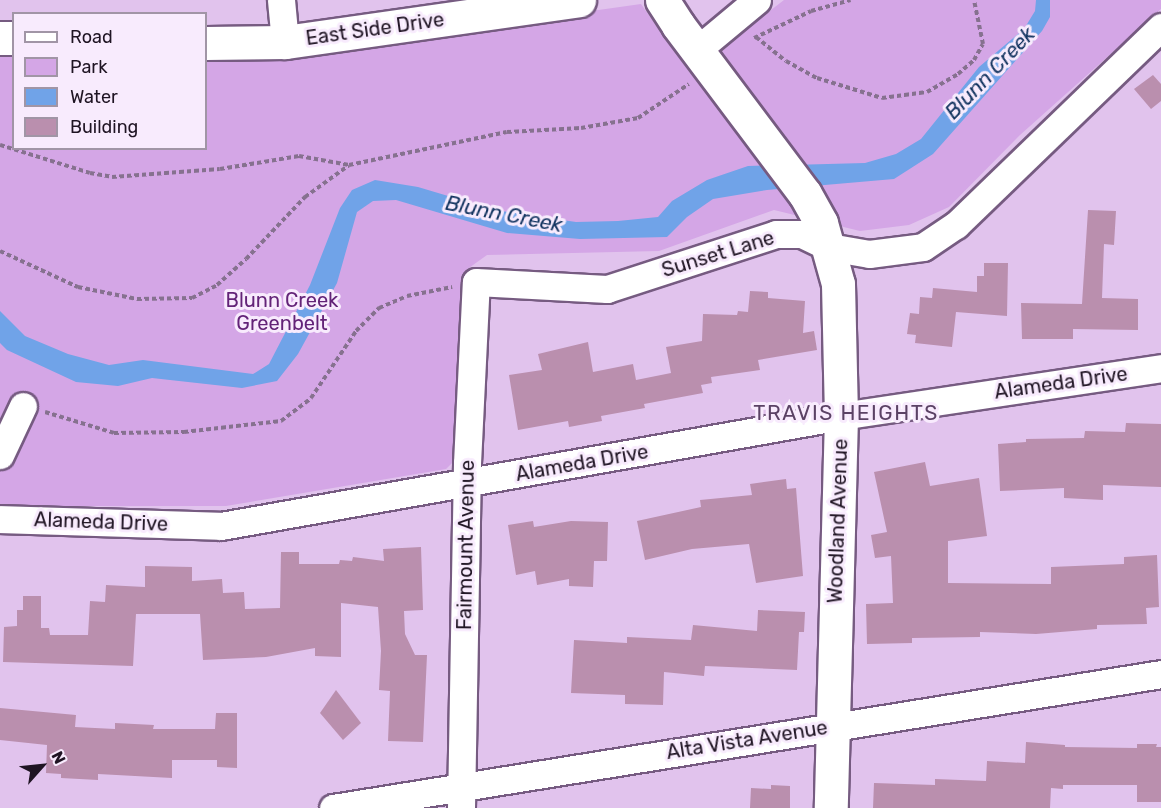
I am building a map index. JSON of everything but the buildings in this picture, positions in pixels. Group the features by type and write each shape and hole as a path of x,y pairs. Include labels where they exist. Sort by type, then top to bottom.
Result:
{"street":[{"path":"281,0 285,42"},
{"name":"East Side Drive","path":"207,43 285,42 579,0"},
{"name":"Woodland Avenue","path":"662,0 805,194 825,235 838,284 841,416 831,808"},
{"path":"697,50 757,0"},
{"name":"Sunset Lane","path":"476,282 607,289 776,234 825,235 869,254 923,247 956,225 1161,27"},
{"name":"Fairmount Avenue","path":"462,797 466,484 476,282"},
{"name":"Alameda Drive","path":"0,519 220,526 841,416 1161,368"},
{"path":"0,455 22,406"},
{"name":"Alta Vista Avenue","path":"333,808 462,797 832,726 1161,674"}],"path":[{"path":"851,0 812,11 756,36 786,61 817,78 882,98 927,92 958,74 974,60 983,44 974,0"},
{"path":"16,150 90,173 112,177 220,169 299,156 350,165 507,132 581,128 638,118 689,84"},
{"path":"0,251 78,286 137,299 192,298 217,285 246,259 305,197 350,165"},
{"path":"22,406 114,433 184,432 281,421 311,398 356,331 379,308 407,296 476,282"}],"green space":[{"name":"Blunn Creek Greenbelt","path":"784,0 1161,0 1161,9 1020,135 949,207 909,225 860,231 774,210 659,251 487,255 466,270 457,450 453,462 446,469 226,506 0,506 0,55 12,55 12,150 207,150 207,57 492,25 641,4 690,73"}],"water":[{"name":"Blunn Creek","path":"1036,0 1050,0 1050,17 1042,31 933,154 894,179 767,190 713,199 687,217 667,237 580,239 507,233 396,200 373,201 357,212 337,283 298,354 277,381 242,388 152,378 118,386 76,382 7,350 0,343 0,311 25,336 68,354 109,365 143,360 253,374 269,364 310,285 340,208 352,190 375,180 418,187 495,210 576,222 618,221 658,217 672,201 707,180 748,166 865,163 896,154 921,139 979,67 1024,29 1035,11"}],"district":[{"name":"TRAVIS HEIGHTS","path":"846,413"}]}
